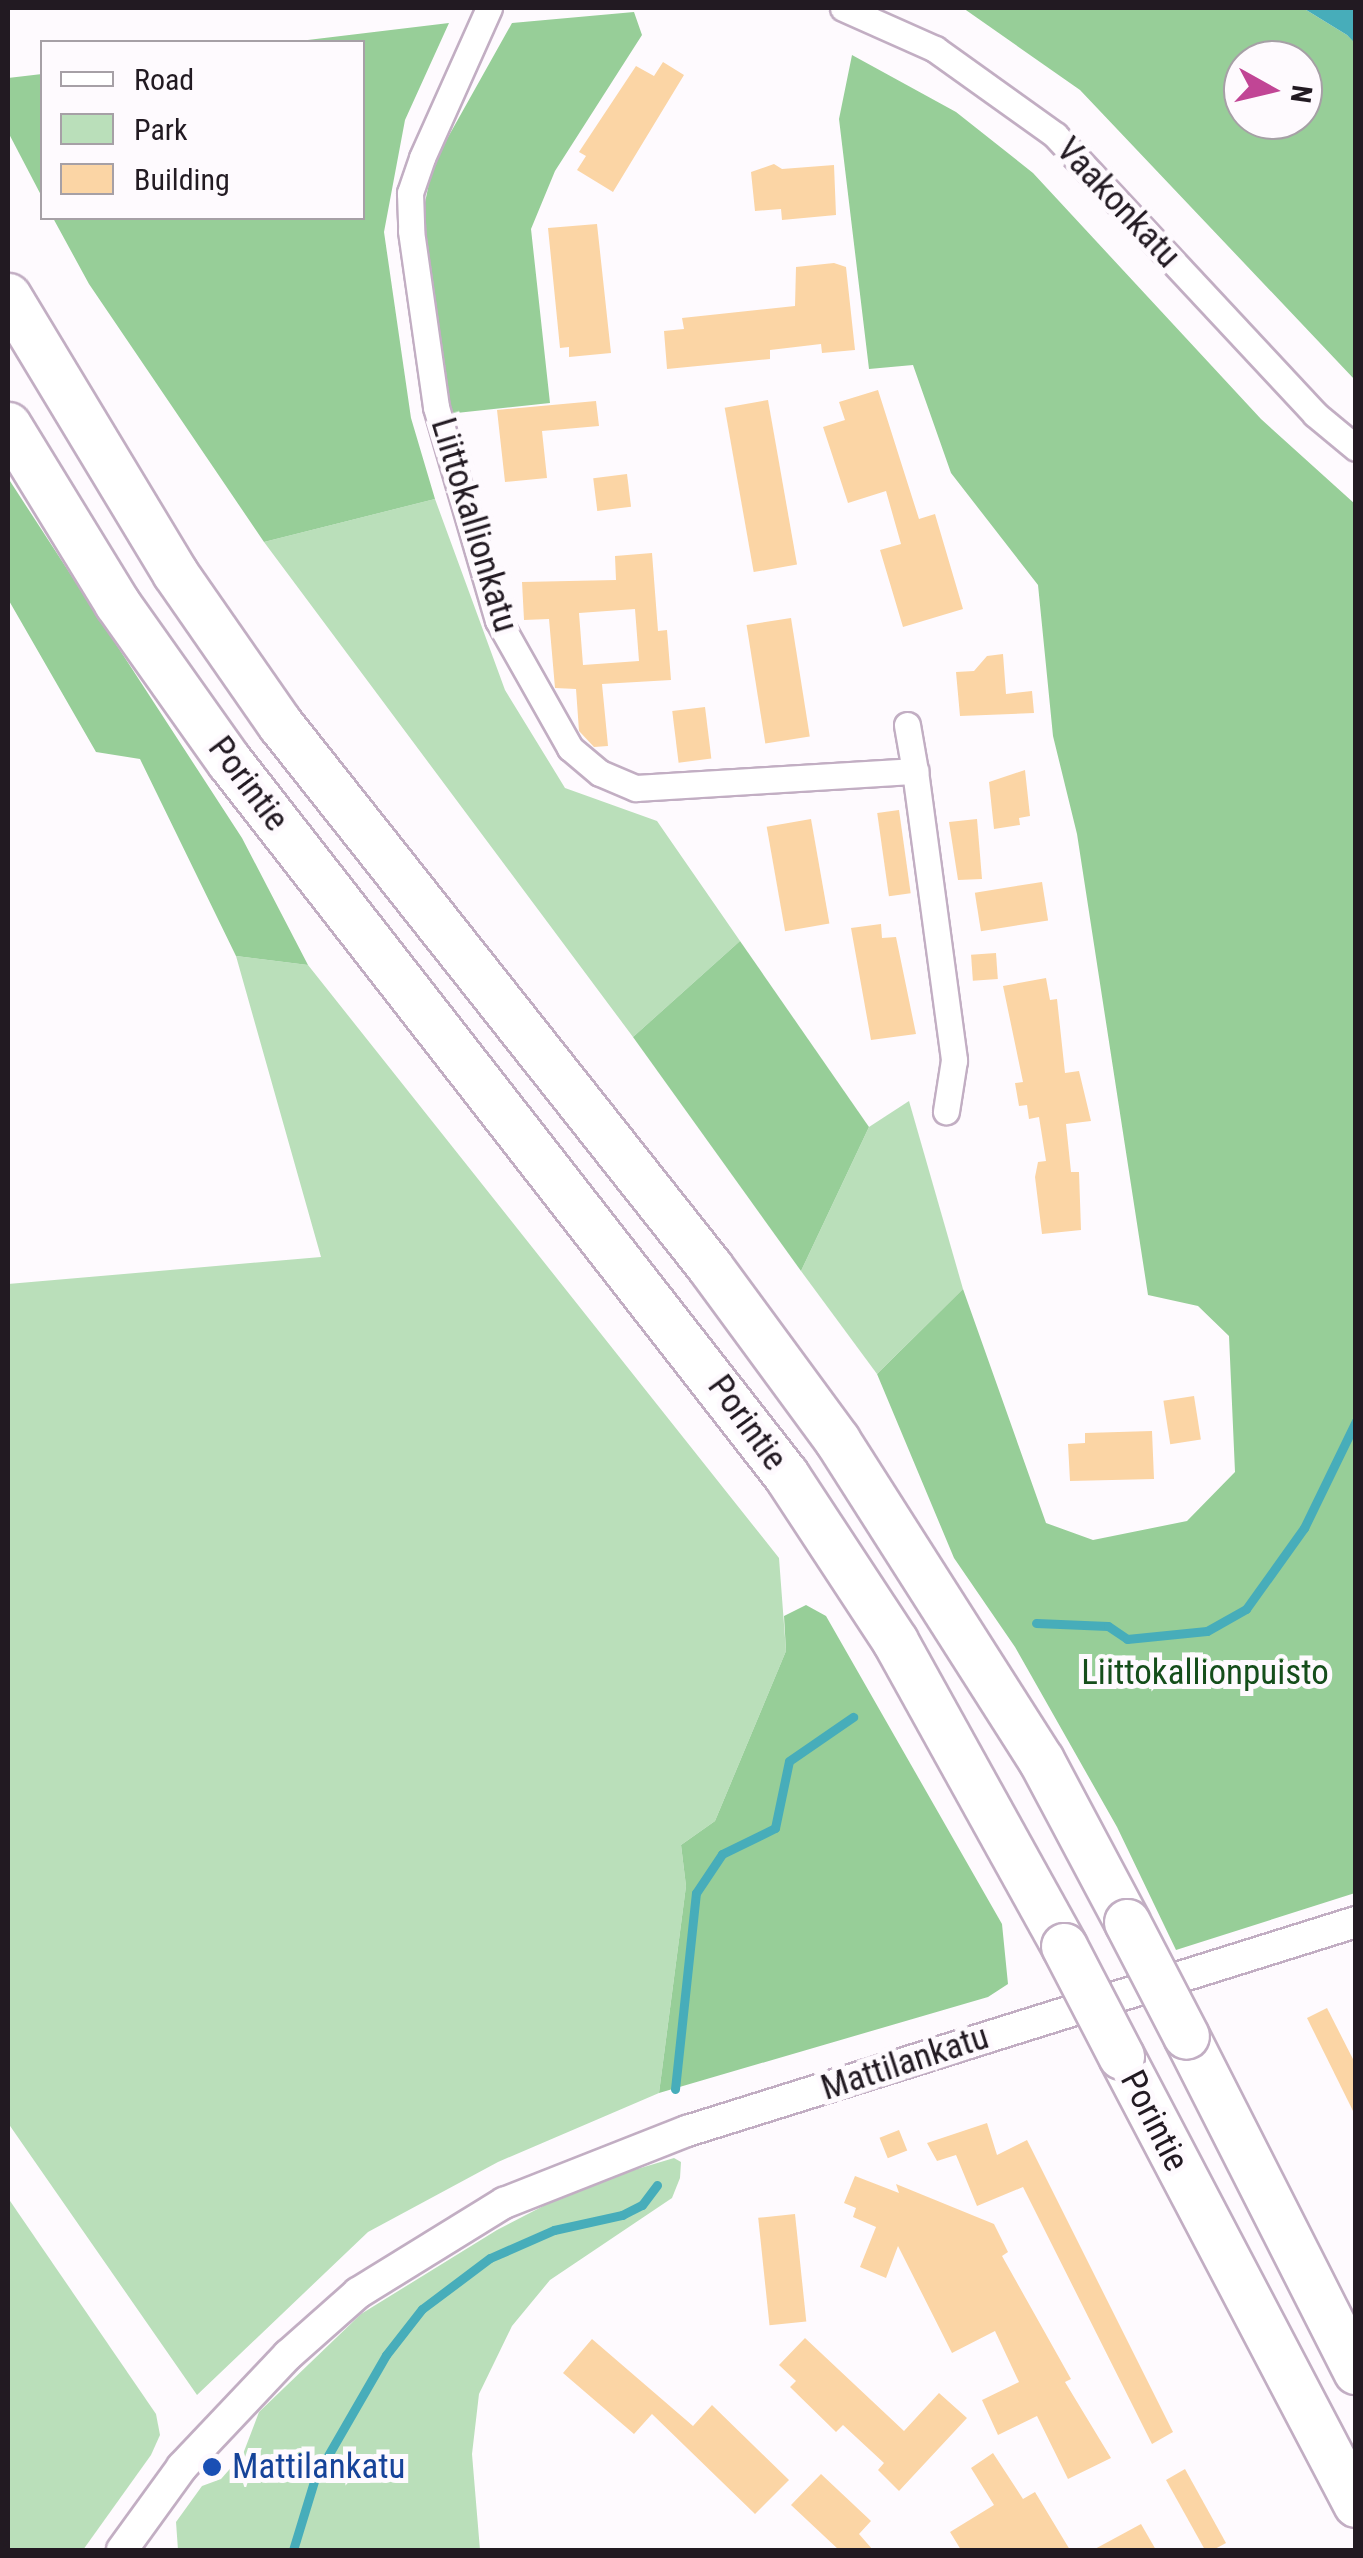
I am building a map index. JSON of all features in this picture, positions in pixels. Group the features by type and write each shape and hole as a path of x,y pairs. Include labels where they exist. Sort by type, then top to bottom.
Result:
{"highway":[{"name":"Porintie","path":"8,296 165,557 280,724 710,1267 837,1440 992,1679 1128,1922 1356,2371"},
{"name":"Porintie","path":"8,425 117,603 229,760 786,1476 945,1726 1356,2504"}],"street":[{"name":"Liittokallionkatu","path":"489,8 422,158 410,193 411,231 445,440 498,620 532,686 570,748 600,773 636,788 914,772"},
{"name":"Vaakonkatu","path":"843,8 935,49 1055,136 1315,414 1356,448"},
{"path":"906,725 954,1060 946,1111"},
{"name":"Mattilankatu","path":"122,2550 182,2467 288,2355 358,2293 504,2203 688,2131 1353,1922"}],"green space":[{"path":"963,8 1303,8 1356,43 1355,380 1080,90"},
{"path":"634,12 642,35 555,171 531,229 550,403 447,414 422,217 433,164 512,23"},
{"path":"449,23 405,120 384,232 411,418 435,499 264,542 89,284 54,220 365,220 365,40 308,40"},
{"name":"Liittokallionpuisto","path":"852,55 956,112 1033,173 1261,419 1355,504 1355,1893 1176,1950 1117,1827 1015,1647 954,1558 877,1374 963,1289 1046,1523 1093,1540 1187,1521 1235,1472 1229,1336 1198,1306 1148,1295 1077,834 1053,736 1038,585 951,473 913,365 869,369 839,119"},
{"path":"40,74 40,193 8,132 8,78"},
{"path":"8,478 242,838 308,965 236,956 140,759 96,752 8,599"},
{"path":"435,499 505,690 565,788 657,821 740,941 633,1037 264,542"},
{"path":"740,941 869,1127 801,1271 633,1037"},
{"path":"236,956 308,965 779,1558 786,1651 715,1821 681,1845 686,1886 659,2093 498,2162 368,2232 197,2395 8,2123 8,1284 321,1257"},
{"path":"909,1101 963,1289 877,1374 801,1271 869,1127"},
{"path":"806,1605 826,1616 1002,1924 1008,1984 988,1997 659,2093 686,1886 681,1845 715,1821 786,1651 784,1616"},
{"path":"674,2158 681,2162 672,2198 550,2280 512,2326 479,2394 472,2454 480,2550 178,2550 176,2522 202,2486 221,2479 243,2454 259,2412 361,2314 497,2230 584,2185"},
{"path":"8,2198 156,2414 160,2435 151,2455 83,2550 8,2550"}],"water":[{"path":"1303,8 1355,8 1355,43 1347,35"}],"building":[{"path":"663,62 684,75 613,192 577,170 586,156 579,152 636,66 654,76"},
{"path":"774,164 782,169 834,165 836,215 782,220 781,209 755,211 751,172"},
{"path":"597,224 611,353 569,357 569,347 560,348 548,228"},
{"path":"834,263 846,267 855,350 822,353 821,344 770,350 770,359 667,369 664,331 684,329 682,318 795,306 796,267"},
{"path":"878,390 919,519 935,514 963,609 903,627 880,550 901,544 886,491 848,503 823,427 845,420 839,402"},
{"path":"768,400 797,564 754,572 725,408"},
{"path":"596,401 599,426 542,431 547,478 505,482 497,410"},
{"path":"627,474 631,507 597,511 593,478"},
{"path":"652,553 658,631 667,630 671,680 602,684 608,746 594,747 579,731 576,689 555,688 549,619 524,620 522,582 616,580 615,556","holes":["635,609 639,661 583,665 579,613"]},
{"path":"791,618 810,737 765,744 747,625"},
{"path":"1003,654 1006,694 1032,691 1034,713 960,716 956,672 974,671 987,656"},
{"path":"705,707 711,759 679,763 672,711"},
{"path":"1025,770 1030,816 1019,818 1020,825 994,829 989,782"},
{"path":"899,810 911,893 889,896 877,813"},
{"path":"811,819 829,923 785,931 767,827"},
{"path":"977,819 982,879 958,880 949,822"},
{"path":"1042,882 1048,921 981,931 975,893"},
{"path":"881,924 882,938 896,937 916,1034 871,1040 851,928"},
{"path":"996,953 998,979 973,981 971,955"},
{"path":"1046,978 1050,1000 1057,999 1065,1073 1079,1071 1091,1121 1066,1124 1071,1172 1079,1172 1081,1230 1042,1234 1035,1177 1038,1162 1046,1161 1039,1117 1029,1119 1027,1105 1019,1106 1015,1083 1023,1082 1003,986"},
{"path":"1194,1396 1201,1439 1170,1444 1163,1401"},
{"path":"1152,1431 1154,1479 1070,1481 1068,1444 1085,1443 1085,1433"},
{"path":"1327,2008 1356,2065 1356,2117 1307,2018"},
{"path":"987,2123 997,2155 1027,2140 1173,2432 1152,2444 1023,2187 977,2206 956,2155 937,2161 927,2143"},
{"path":"899,2130 907,2150 888,2158 880,2138"},
{"path":"855,2176 899,2193 896,2184 994,2224 1008,2252 1002,2256 1071,2379 1065,2382 1111,2458 1068,2479 1037,2416 998,2435 982,2400 1019,2382 995,2331 952,2353 898,2246 886,2278 860,2267 876,2227 853,2217 856,2208 844,2203"},
{"path":"795,2214 806,2321 769,2325 758,2218"},
{"path":"805,2338 904,2431 939,2393 967,2418 899,2491 878,2470 884,2463 843,2425 836,2432 790,2387 796,2381 779,2365"},
{"path":"592,2339 693,2426 712,2405 789,2480 755,2514 652,2414 634,2434 563,2373"},
{"path":"993,2453 1023,2499 1035,2492 1070,2550 961,2550 950,2532 994,2505 971,2468"},
{"path":"1185,2469 1226,2543 1213,2550 1205,2550 1166,2480"},
{"path":"821,2474 871,2521 859,2534 873,2550 839,2550 791,2505"},
{"path":"1141,2524 1156,2550 1093,2550"}],"waterway":[{"path":"1036,1623 1108,1626 1127,1639 1207,1631 1246,1609 1304,1528 1356,1421"},
{"path":"675,2089 696,1893 722,1854 775,1828 789,1761 853,1717"},
{"path":"293,2550 315,2478 386,2355 422,2309 490,2258 554,2230 622,2215 642,2205 657,2185"}],"place":[{"name":"Mattilankatu","path":"212,2467"}]}
